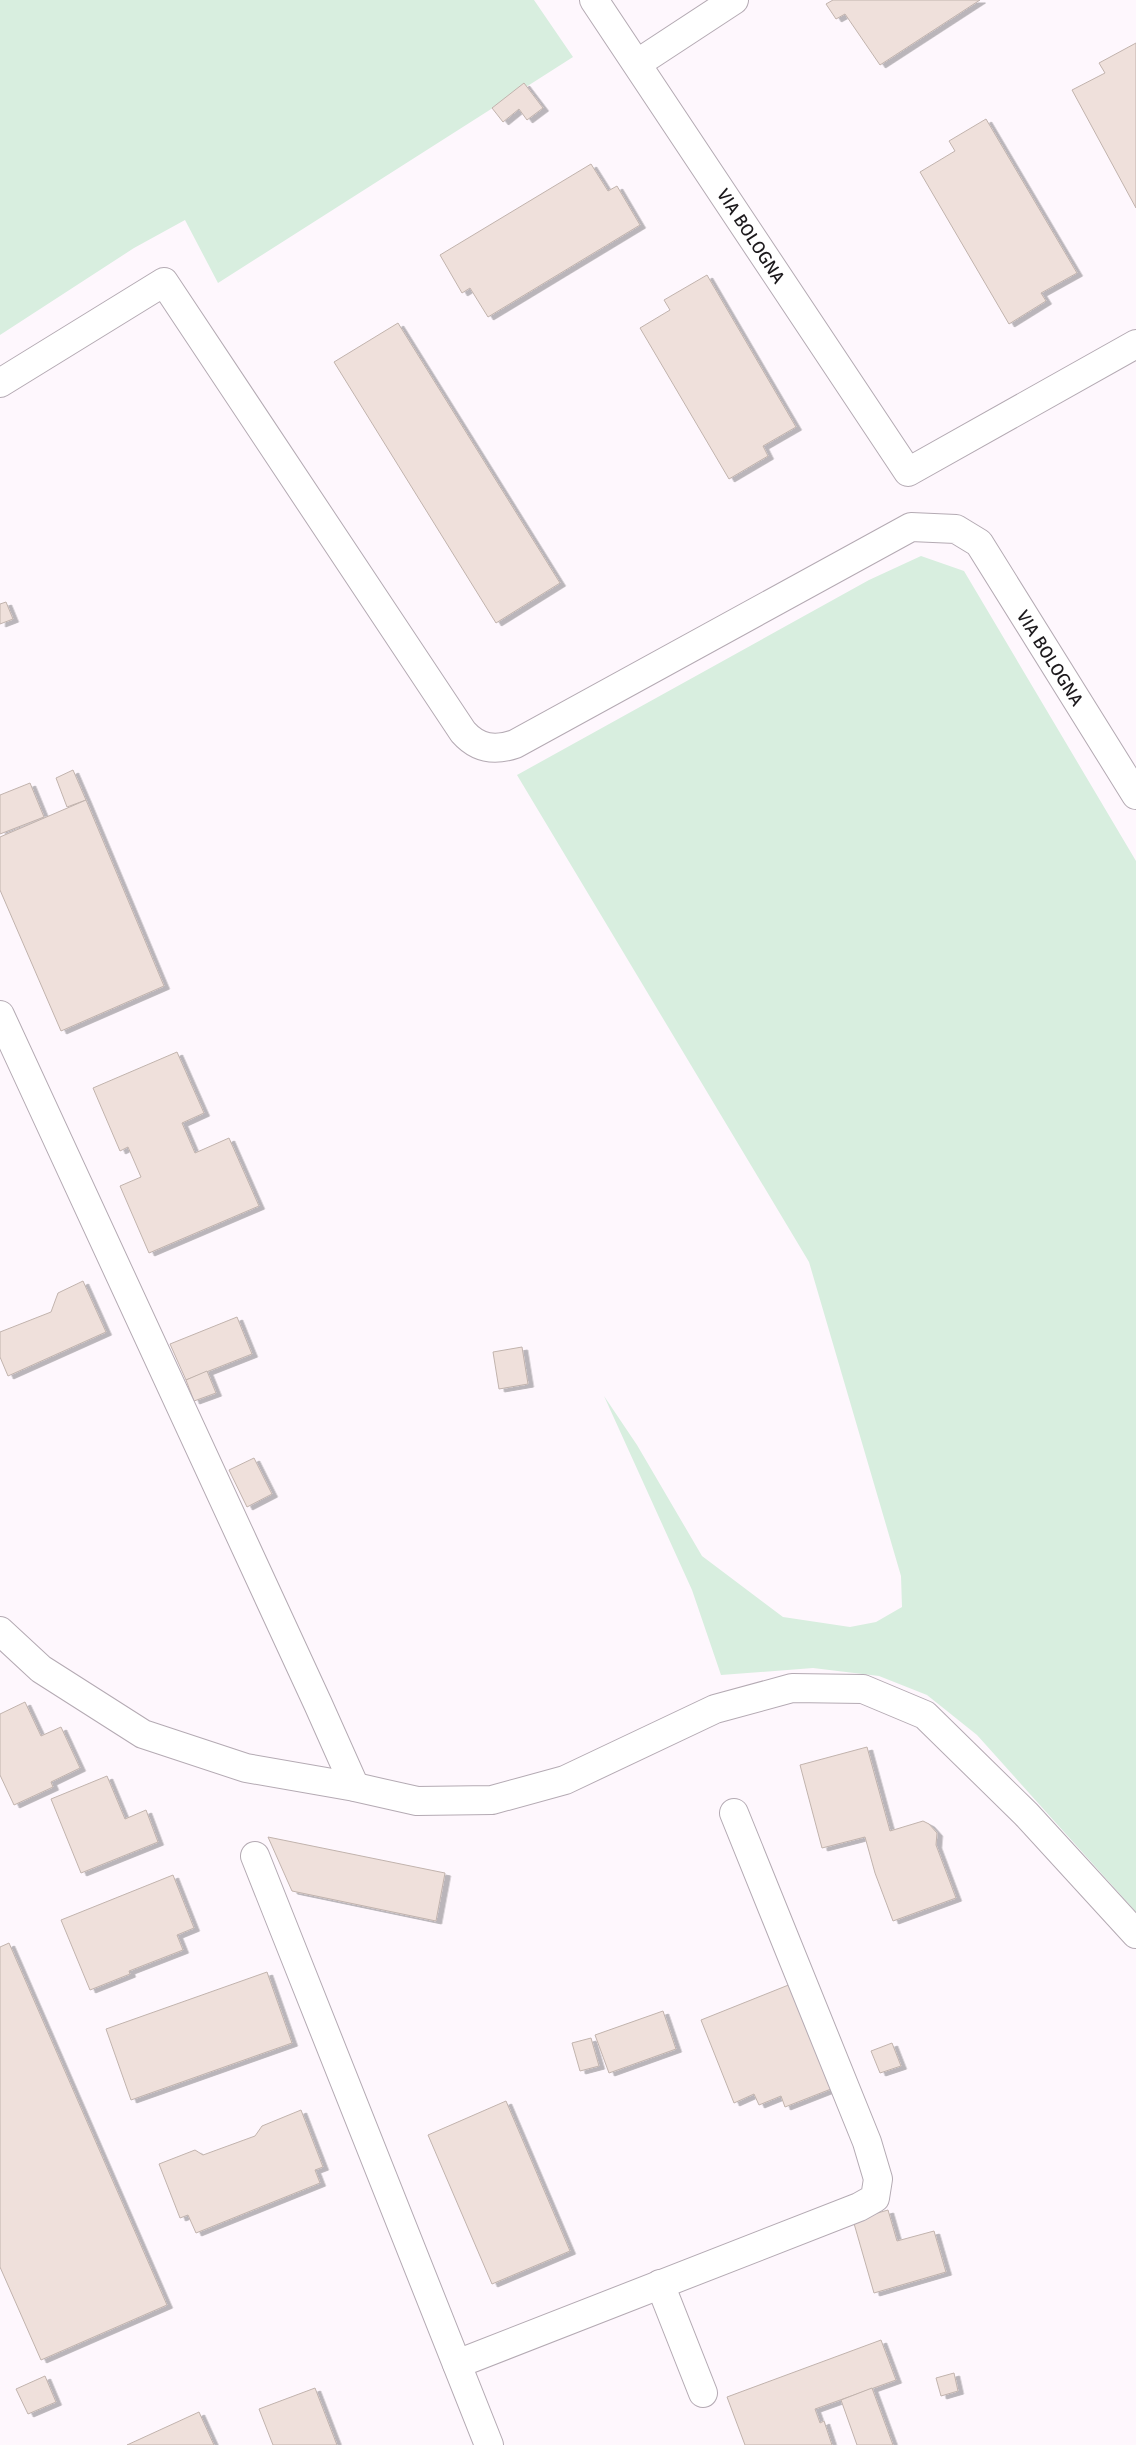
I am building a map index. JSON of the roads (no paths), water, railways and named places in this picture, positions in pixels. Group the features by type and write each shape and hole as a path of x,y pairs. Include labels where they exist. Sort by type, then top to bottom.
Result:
{"street":[{"name":"VIA BOLOGNA","path":"594,0 908,472 1136,344"},
{"path":"638,64 734,0"},
{"name":"VIA BOLOGNA","path":"0,383 164,282 463,732 470,739 488,748 502,748 515,744 911,527 956,529 979,543 1136,795"},
{"path":"0,1015 314,1695 354,1787"},
{"path":"0,1631 41,1669 143,1734 246,1768 354,1787 417,1801 492,1800 565,1780 715,1709 792,1688 863,1688 925,1715 1026,1814 1136,1934"},
{"path":"457,2364 859,2207 875,2198 878,2179 867,2142 734,1813"},
{"path":"255,1856 489,2445"},
{"path":"660,2284 703,2393"}]}
